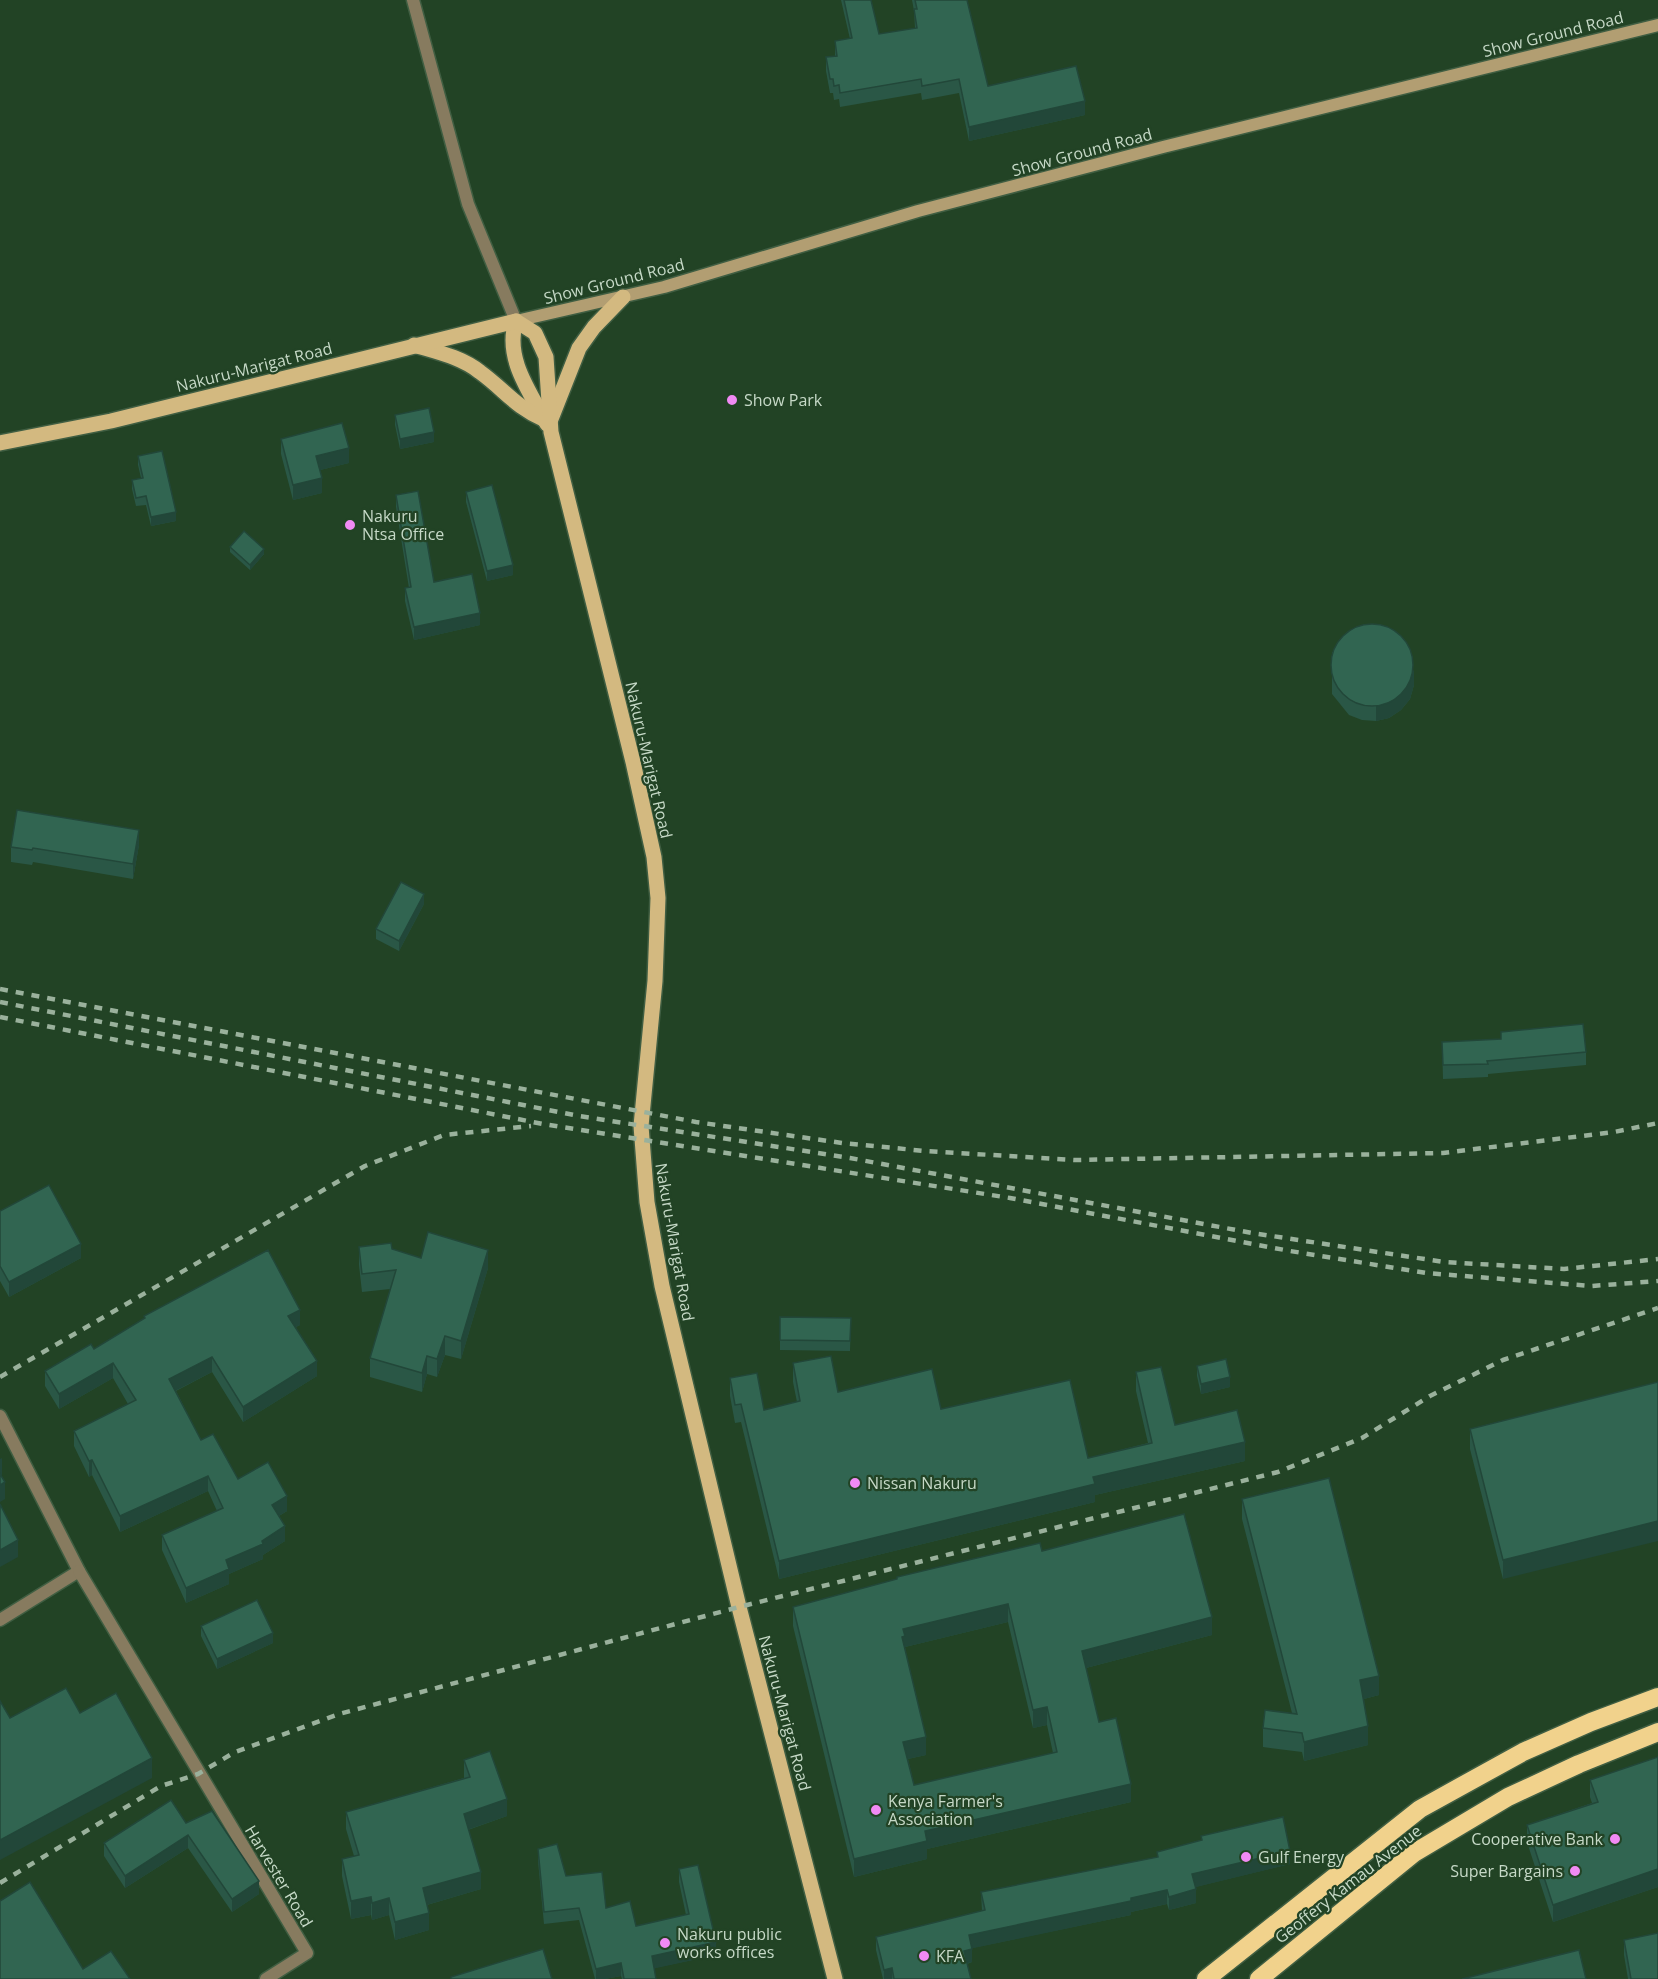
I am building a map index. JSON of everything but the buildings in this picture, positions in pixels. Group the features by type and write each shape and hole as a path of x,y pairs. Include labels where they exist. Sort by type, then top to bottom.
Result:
{"highway":[{"name":"Geoffery Kamau Avenue","path":"1206,1979 1420,1809 1523,1752 1591,1722 1658,1697"},
{"name":"Geoffery Kamau Avenue","path":"1259,1979 1414,1853 1508,1797 1579,1764 1658,1732"}],"main road":[{"name":"Show Ground Road","path":"516,321 623,297 929,208 1658,25"},
{"path":"414,345 466,362 481,372 521,409 549,424 579,348 594,327 623,297"},
{"name":"Nakuru-Marigat Road","path":"516,321 512,341 515,360 549,424"},
{"name":"Nakuru-Marigat Road","path":"0,443 122,418 516,321 535,333 546,357 549,424 654,857 658,898 655,981 641,1126 647,1202 660,1276 722,1538 835,1979"}],"street":[{"path":"413,0 468,204 516,321"},
{"path":"0,1416 79,1571 0,1620"},
{"name":"Harvester Road","path":"79,1571 198,1774 307,1953 266,1979"}],"railway":[{"path":"0,989 696,1122 842,1143 925,1151 1075,1160 1443,1153 1614,1132 1658,1123"},
{"path":"0,1002 579,1116 850,1158 1252,1233 1444,1262 1564,1269 1658,1259"},
{"path":"0,1017 543,1124 1010,1198 1290,1251 1426,1273 1592,1286 1658,1281"},
{"path":"0,1377 365,1166 444,1135 531,1126"},
{"path":"0,1883 161,1786 198,1774 235,1752 339,1714 739,1607 1278,1472 1362,1438 1430,1396 1503,1360 1658,1308"}],"place":[{"name":"Show Park","path":"732,400"},
{"name":"Nakuru Ntsa Office","path":"350,525"},
{"name":"Nissan Nakuru","path":"855,1483"},
{"name":"Kenya Farmer's Association","path":"876,1810"},
{"name":"Cooperative Bank","path":"1615,1839"},
{"name":"Gulf Energy","path":"1246,1857"},
{"name":"Super Bargains","path":"1575,1871"},
{"name":"Nakuru public works offices","path":"665,1943"},
{"name":"KFA","path":"924,1956"}]}
